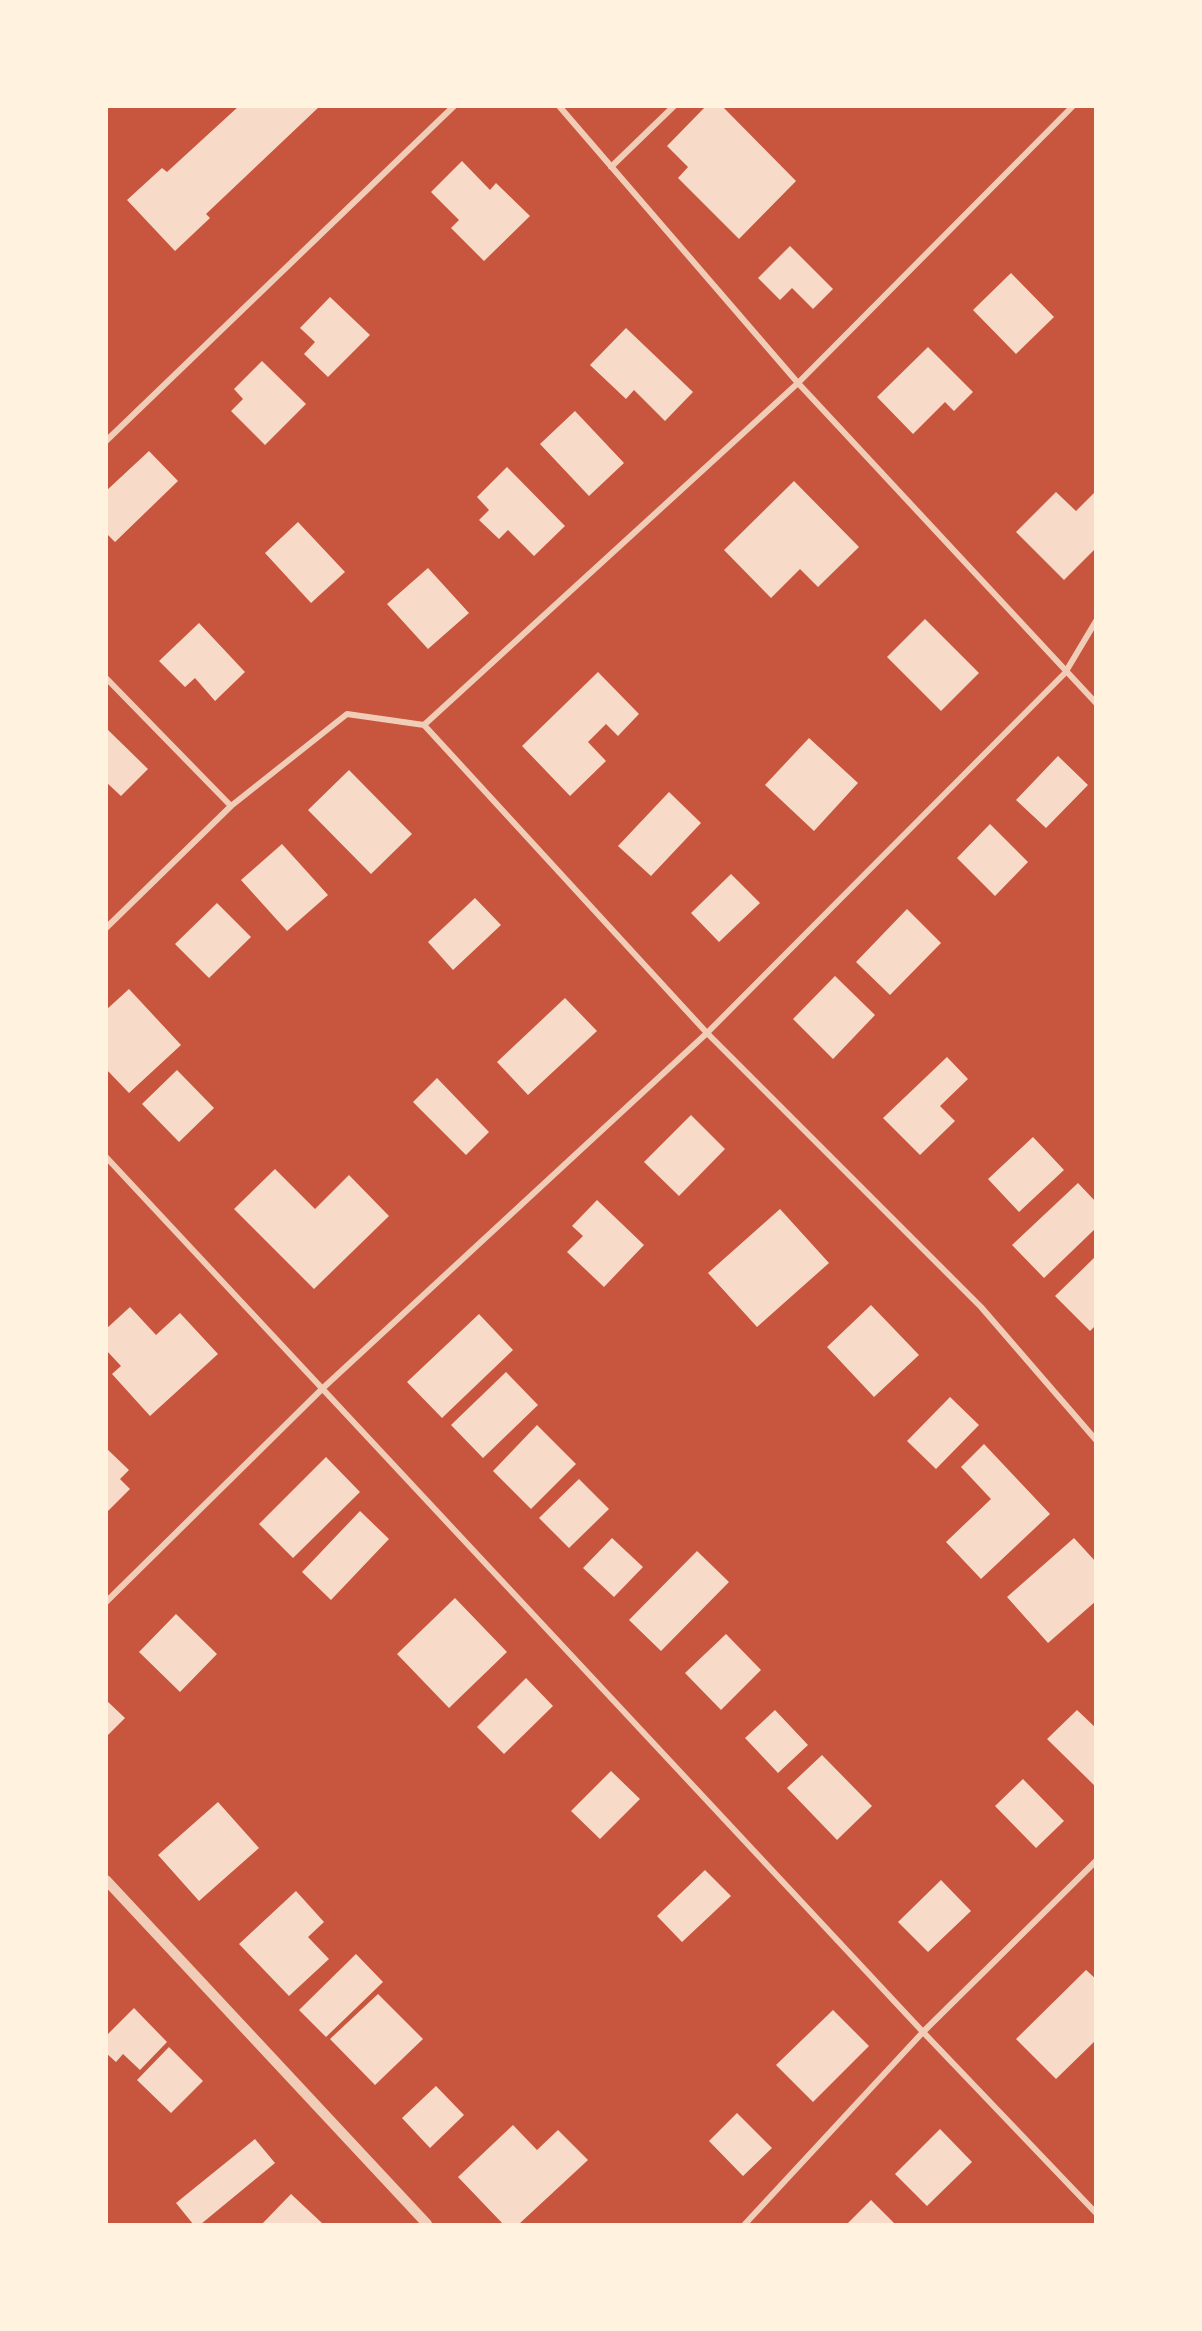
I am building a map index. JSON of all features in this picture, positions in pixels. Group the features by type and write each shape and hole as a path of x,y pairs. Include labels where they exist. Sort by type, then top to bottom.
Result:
{"street":[{"path":"106,441 454,106"},
{"path":"559,106 798,383 1095,703"},
{"path":"611,167 674,106"},
{"path":"424,726 798,383 1073,106"},
{"path":"106,1602 323,1388 707,1033 1065,673 1095,621"},
{"path":"106,678 231,806"},
{"path":"106,928 231,806 347,714 424,726 707,1033 981,1307 1095,1440"},
{"path":"106,1157 923,2032 1095,2212"},
{"path":"745,2224 923,2032 1095,1862"},
{"path":"106,1880 427,2224"}],"building":[{"path":"239,106 320,106 206,214 210,218 175,251 127,200 162,168 167,172"},
{"path":"706,106 722,106 796,181 739,239 678,178 688,167 667,146"},
{"path":"462,161 490,190 496,183 530,216 484,261 451,228 459,220 431,192"},
{"path":"790,246 833,289 813,309 792,288 780,300 758,278"},
{"path":"1011,273 1054,317 1016,354 973,310"},
{"path":"330,297 370,335 328,377 304,354 315,342 300,328"},
{"path":"626,328 693,392 665,421 634,390 626,399 590,365"},
{"path":"928,347 973,392 954,411 945,402 913,434 877,397"},
{"path":"262,361 306,404 265,445 231,411 243,399 234,389"},
{"path":"575,411 624,463 589,496 540,444"},
{"path":"149,451 178,481 115,542 106,533 106,491"},
{"path":"507,467 565,526 534,556 508,530 499,539 479,520 489,510 477,497"},
{"path":"794,481 859,547 818,587 800,569 771,598 724,550"},
{"path":"1056,492 1076,511 1094,493 1096,495 1096,548 1064,580 1016,532"},
{"path":"298,522 345,572 311,603 265,553"},
{"path":"428,568 469,613 428,649 387,604"},
{"path":"925,619 979,673 941,711 887,657"},
{"path":"199,623 245,672 215,701 195,678 185,687 159,661"},
{"path":"598,672 639,714 618,736 606,724 588,742 606,761 570,796 522,746"},
{"path":"106,728 148,769 121,796 106,782"},
{"path":"809,738 858,783 814,831 765,785"},
{"path":"1058,756 1088,785 1046,828 1016,800"},
{"path":"349,770 412,834 371,874 308,810"},
{"path":"669,792 701,823 651,876 618,846"},
{"path":"990,824 1028,862 995,896 957,858"},
{"path":"282,844 328,895 287,931 241,880"},
{"path":"731,874 760,903 719,942 691,913"},
{"path":"475,898 501,925 453,970 428,942"},
{"path":"217,903 251,937 209,978 175,944"},
{"path":"907,909 941,943 890,995 856,962"},
{"path":"835,976 875,1015 833,1059 793,1019"},
{"path":"129,989 181,1045 129,1093 106,1069 106,1010"},
{"path":"565,998 597,1031 528,1095 497,1062"},
{"path":"947,1057 968,1079 940,1106 955,1121 920,1155 883,1118"},
{"path":"177,1070 214,1108 179,1142 142,1104"},
{"path":"437,1078 489,1132 466,1155 413,1102"},
{"path":"691,1115 725,1149 679,1196 644,1162"},
{"path":"1033,1137 1064,1170 1019,1212 988,1179"},
{"path":"275,1169 315,1209 349,1175 389,1216 314,1289 234,1209"},
{"path":"1078,1183 1096,1202 1096,1228 1044,1278 1012,1245"},
{"path":"597,1200 644,1245 604,1287 567,1252 583,1236 572,1226"},
{"path":"780,1209 829,1263 757,1327 708,1273"},
{"path":"1096,1256 1096,1325 1090,1331 1055,1296"},
{"path":"871,1305 919,1355 874,1397 827,1347"},
{"path":"130,1307 156,1335 180,1313 218,1354 150,1416 112,1374 121,1366 106,1350 106,1329"},
{"path":"479,1314 513,1350 442,1418 407,1382"},
{"path":"506,1372 538,1405 483,1458 451,1425"},
{"path":"950,1397 979,1425 936,1469 907,1441"},
{"path":"537,1425 576,1464 531,1509 493,1471"},
{"path":"984,1444 1050,1514 981,1579 946,1542 991,1499 961,1467"},
{"path":"106,1448 129,1470 120,1479 130,1489 106,1513"},
{"path":"326,1457 360,1492 293,1558 259,1524"},
{"path":"579,1479 609,1509 569,1548 539,1518"},
{"path":"360,1511 389,1539 331,1600 302,1572"},
{"path":"612,1538 643,1567 614,1597 583,1568"},
{"path":"1074,1538 1096,1562 1096,1601 1048,1643 1007,1597"},
{"path":"697,1551 729,1582 661,1651 629,1620"},
{"path":"455,1598 507,1652 449,1708 397,1654"},
{"path":"176,1614 217,1654 180,1692 139,1652"},
{"path":"726,1634 761,1670 721,1710 685,1673"},
{"path":"526,1678 553,1706 504,1754 477,1727"},
{"path":"106,1700 125,1718 106,1737"},
{"path":"775,1710 808,1745 778,1773 745,1738"},
{"path":"1077,1710 1096,1728 1096,1787 1047,1739"},
{"path":"822,1755 872,1806 837,1840 787,1788"},
{"path":"611,1771 640,1799 600,1839 571,1811"},
{"path":"1023,1779 1064,1821 1036,1848 995,1806"},
{"path":"218,1802 259,1848 199,1901 158,1855"},
{"path":"705,1870 731,1896 682,1942 657,1916"},
{"path":"941,1880 971,1911 928,1952 898,1922"},
{"path":"296,1891 324,1922 308,1937 329,1959 289,1996 239,1944"},
{"path":"356,1954 383,1982 326,2037 299,2010"},
{"path":"1086,1970 1096,1979 1096,2040 1056,2079 1016,2039"},
{"path":"378,1994 423,2039 375,2085 330,2039"},
{"path":"134,2008 167,2042 140,2070 123,2054 116,2062 106,2053 106,2036"},
{"path":"833,2010 869,2046 813,2102 776,2065"},
{"path":"169,2047 203,2081 171,2113 137,2080"},
{"path":"436,2086 464,2115 430,2148 402,2118"},
{"path":"737,2113 772,2148 743,2176 709,2141"},
{"path":"513,2125 537,2150 558,2130 588,2160 519,2224 503,2224 458,2177"},
{"path":"940,2129 972,2162 927,2206 895,2174"},
{"path":"255,2139 275,2163 201,2224 193,2224 176,2203"},
{"path":"291,2194 323,2224 262,2224"},
{"path":"871,2200 895,2224 847,2224"}]}
